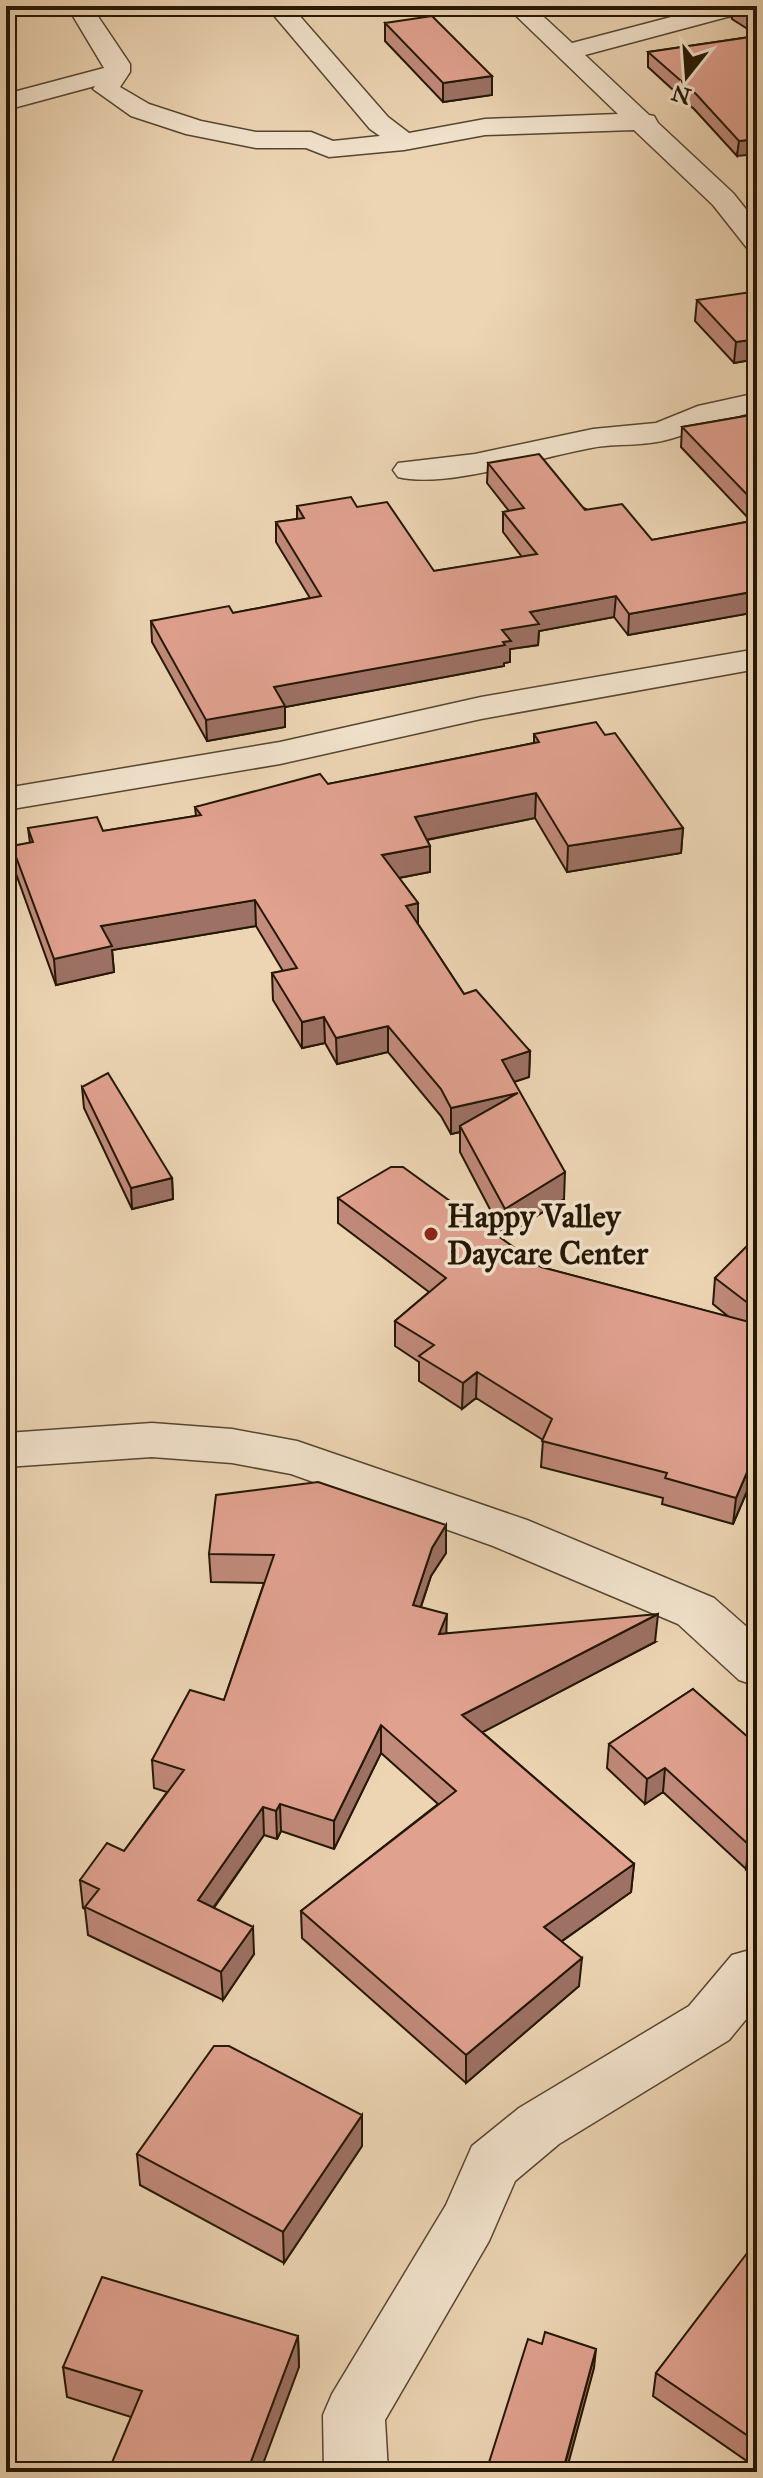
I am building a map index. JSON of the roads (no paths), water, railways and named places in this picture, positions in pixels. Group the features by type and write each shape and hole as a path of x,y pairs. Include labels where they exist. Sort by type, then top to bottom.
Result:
{"street":[{"path":"79,6 117,64 117,72 106,89 111,95 140,110 195,128 256,140 311,140 329,149 404,142 485,127 645,122"},
{"path":"278,6 379,123 404,142"},
{"path":"518,6 645,122 723,199 757,242"},
{"path":"566,52 726,10 754,6"},
{"path":"6,102 117,72"},
{"path":"723,199 757,192"},
{"path":"409,470 475,464 593,438 661,432 709,413 757,402"},
{"path":"6,799 280,753 496,705 757,659"},
{"path":"6,1450 152,1440 232,1446 297,1458 510,1533 696,1611 757,1666"},
{"path":"356,2472 354,2415 468,2222 493,2164 539,2126 709,2023 752,1972 757,1971"}],"place":[{"name":"Happy Valley Daycare Center","path":"431,1234"}]}
